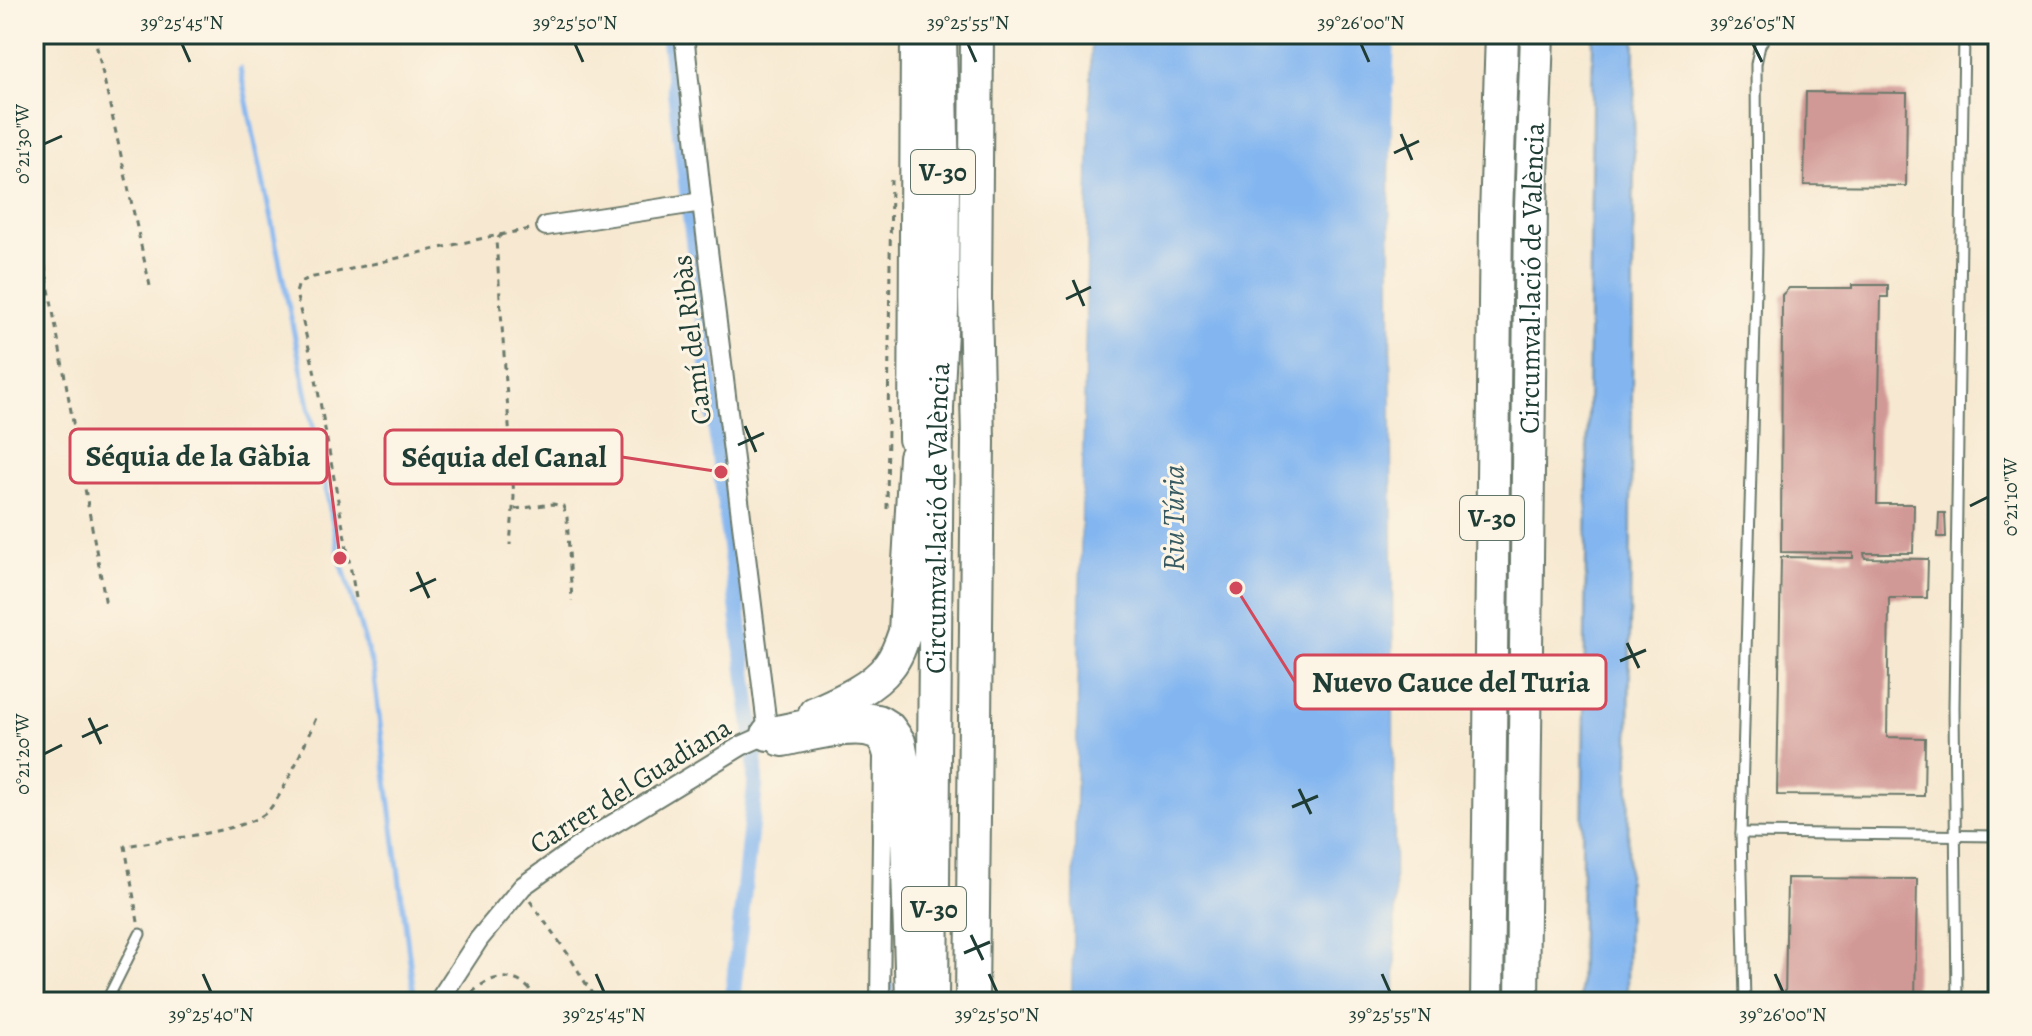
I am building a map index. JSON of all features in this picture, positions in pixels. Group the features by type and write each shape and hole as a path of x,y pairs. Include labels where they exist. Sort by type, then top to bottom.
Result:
{"highway":[{"path":"913,1002 917,34"},
{"name":"Circumval·lació de València","path":"932,1002 937,408 942,311 940,34"},
{"name":"Circumval·lació de València","path":"972,1002 978,441 975,299 977,34"},
{"name":"Circumval·lació de València","path":"1487,1002 1496,216 1502,34"},
{"name":"Circumval·lació de València","path":"1522,1002 1531,207 1537,34"},
{"path":"935,816 942,627 964,442 975,299"},
{"path":"755,740 825,709 872,683 898,653 905,632 915,457"},
{"path":"755,740 850,717 878,721 889,728 899,742 905,773 913,1002"}],"street":[{"name":"Camí del Ribàs","path":"684,34 755,740"},
{"path":"546,226 702,202"},
{"path":"755,740 783,747 857,734 875,739 880,746 883,756 880,1002"},
{"name":"Carrer del Guadiana","path":"438,1002 479,939 521,888 590,838 755,740"}],"lane":[{"path":"1745,1002 1741,833 1757,252 1756,64 1760,45 1767,34"},
{"path":"1957,1002 1955,662 1964,34"},
{"path":"1741,833 1998,836"},
{"path":"106,1002 140,934"}],"path":[{"path":"94,34 150,286"},
{"path":"887,508 891,170"},
{"path":"34,206 106,605"},
{"path":"356,598 314,369 296,293 299,283 309,278 546,226"},
{"path":"502,234 496,240 514,497 510,545"},
{"path":"513,509 553,504 563,506 567,517 572,601"},
{"path":"140,934 125,846 249,823 266,814 282,792 316,718"},
{"path":"521,888 568,954 597,1002"},
{"path":"464,1002 482,984 495,978 510,977 523,982 537,1002"}],"water":[{"name":"Riu Túria","path":"1091,34 1397,34 1390,174 1396,1002 1071,1002"},
{"path":"1593,34 1635,34 1627,1002 1580,1002"}],"pier":[{"path":"1087,34 1091,34 1071,1002 1067,1002"},
{"path":"1395,34 1401,34 1394,174 1400,1002 1396,1002 1390,174"}],"building":[{"path":"1806,92 1907,93 1906,186 1804,185"},
{"path":"1852,285 1888,285 1888,297 1881,297 1877,504 1914,504 1913,553 1864,553 1865,558 1928,559 1927,598 1889,598 1887,737 1925,738 1924,796 1777,795 1781,557 1853,558 1853,553 1781,552 1782,295 1789,288 1852,288"},
{"path":"1939,513 1945,513 1946,537 1938,537"},
{"path":"1787,878 1917,879 1915,1002 1785,1002"}],"waterway":[{"path":"670,34 755,753 755,786 732,1002"},
{"path":"240,68 340,558 373,669 415,1002"},
{"path":"891,985 891,1002"}],"place":[{"name":"Séquia del Canal","path":"721,472"},
{"name":"Séquia de la Gàbia","path":"340,558"},
{"name":"Nuevo Cauce del Turia","path":"1236,588"}]}
